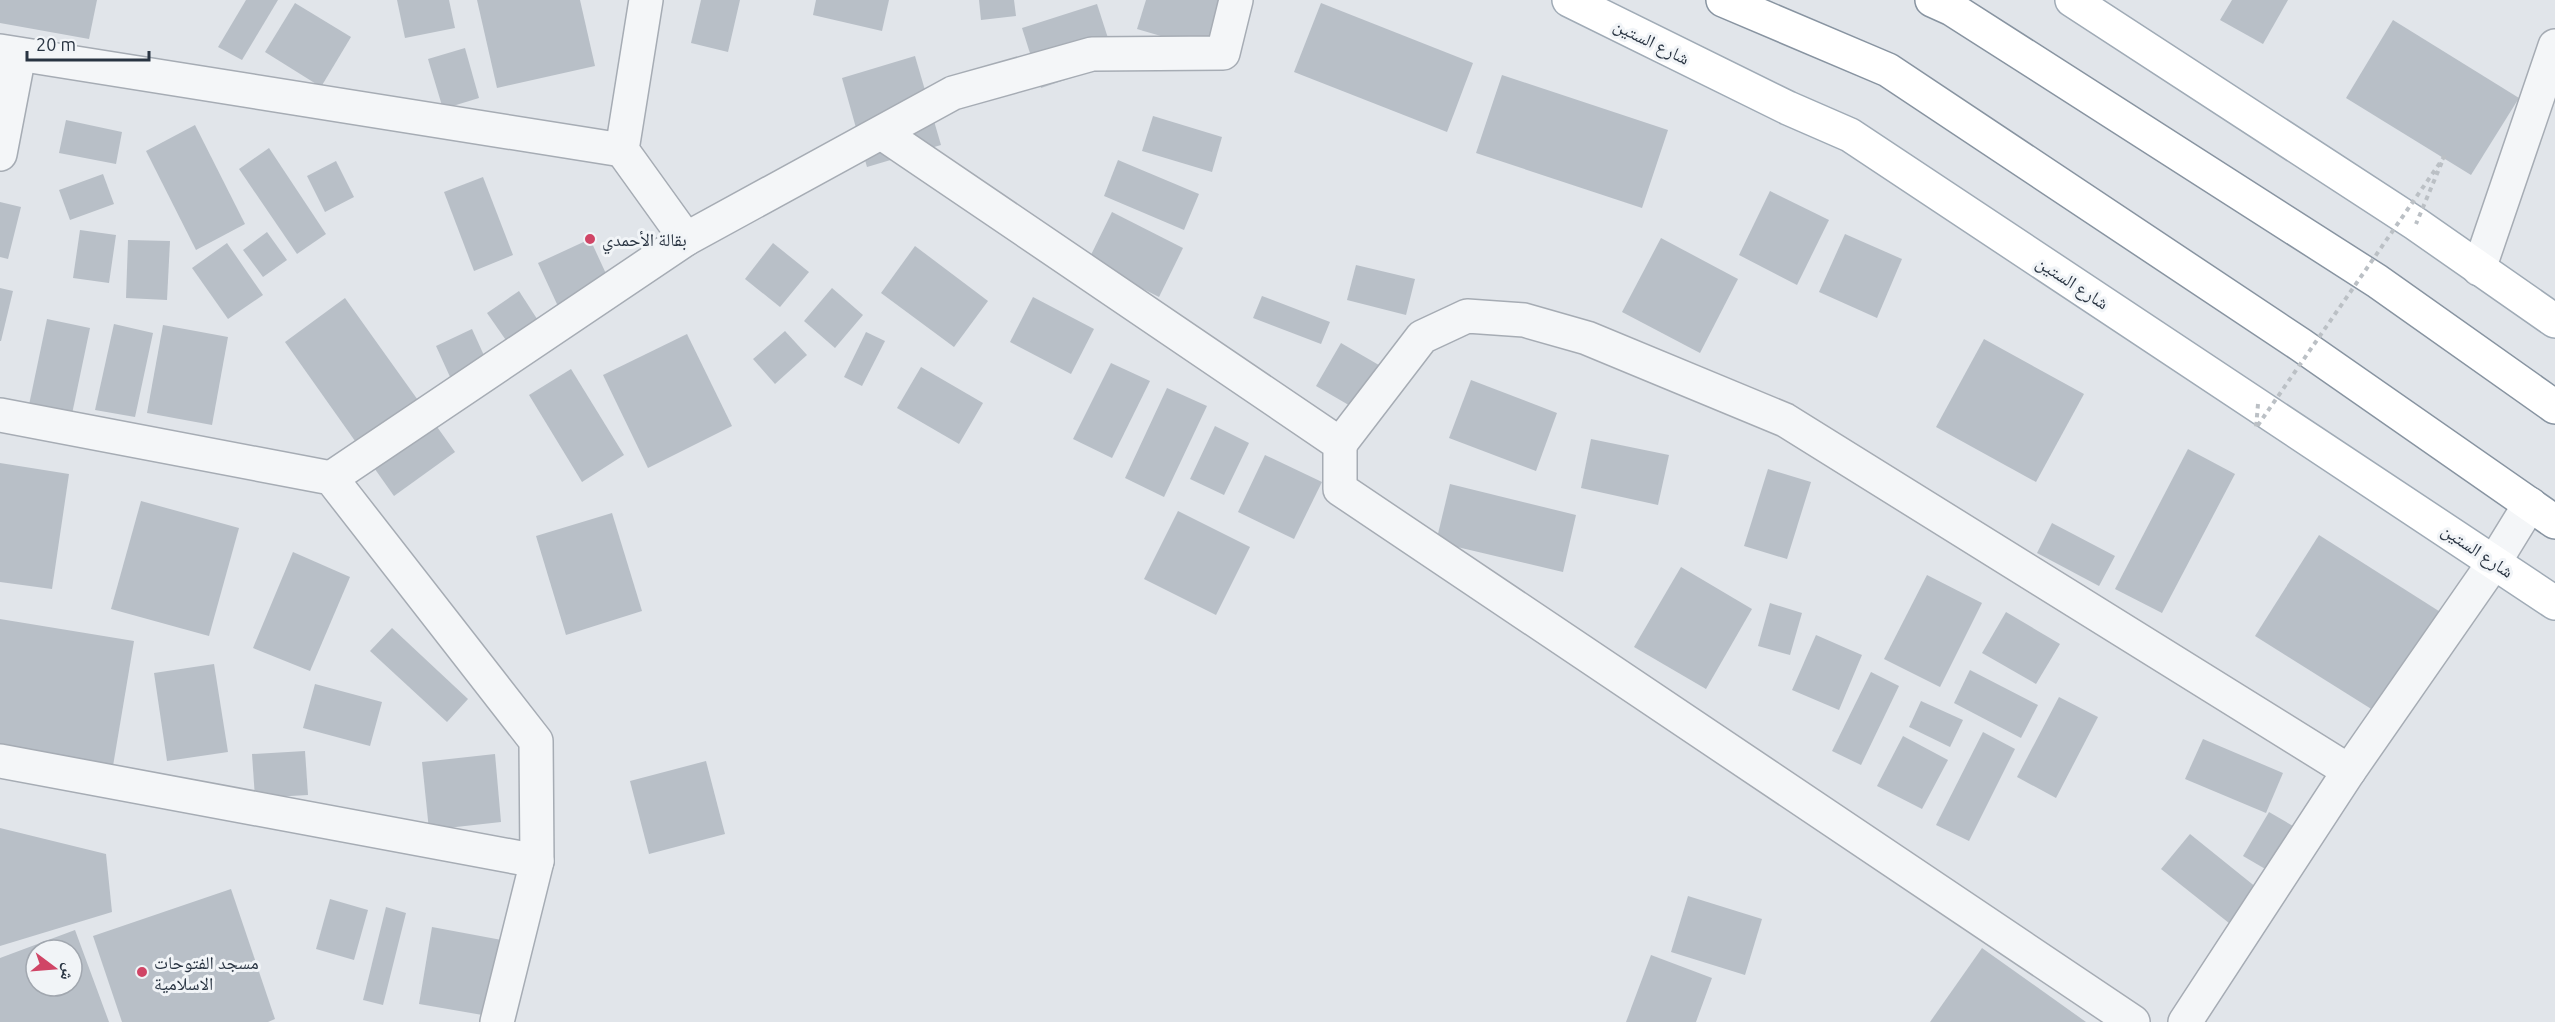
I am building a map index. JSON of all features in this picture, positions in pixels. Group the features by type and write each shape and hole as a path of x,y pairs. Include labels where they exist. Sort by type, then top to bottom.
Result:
{"main road":[{"name":"شارع الستين","path":"1569,0 1788,108 1850,135 2495,561 2555,603"},
{"path":"1723,0 1888,69 2301,345 2542,513"},
{"path":"1932,0 1952,9 2377,281 2555,407"},
{"path":"2072,0 2416,224 2555,321"}],"street":[{"path":"621,150 646,0"},
{"path":"332,478 686,239 882,134 953,93 1092,54 1222,53 1236,0"},
{"path":"2479,269 2554,52"},
{"path":"0,154 9,53 621,150 686,239"},
{"path":"882,134 1340,444"},
{"path":"2133,1022 1340,489 1340,444 1422,337 1467,316 1524,320 1587,338 1785,420 2349,771"},
{"path":"0,415 332,478 536,741 537,861 497,1022"},
{"path":"2185,1022 2349,771 2495,561 2542,513"},
{"path":"0,761 537,861"}],"path":[{"path":"2258,404 2256,428 2445,158 2416,224"}],"building":[{"path":"0,0 97,0 89,39 0,23"},
{"path":"246,0 278,0 242,60 218,47"},
{"path":"397,0 449,0 455,28 405,38"},
{"path":"477,0 580,0 595,66 497,88"},
{"path":"701,0 740,0 728,52 691,43"},
{"path":"816,0 889,0 882,31 813,15"},
{"path":"979,0 1014,0 1016,16 981,20"},
{"path":"1146,0 1253,0 1236,58 1137,29"},
{"path":"2232,0 2288,0 2263,44 2220,20"},
{"path":"295,3 351,37 321,87 265,52"},
{"path":"1321,3 1473,63 1447,132 1294,72"},
{"path":"1097,4 1116,63 1041,88 1022,28"},
{"path":"2393,20 2519,98 2471,175 2346,98"},
{"path":"465,48 479,98 443,109 428,59"},
{"path":"915,56 941,145 867,167 842,78"},
{"path":"1502,75 1668,130 1642,208 1476,153"},
{"path":"1153,116 1222,137 1212,172 1142,151"},
{"path":"66,120 122,132 116,164 59,153"},
{"path":"195,125 245,224 196,250 146,151"},
{"path":"269,148 326,234 297,254 239,169"},
{"path":"1118,160 1199,194 1184,230 1104,196"},
{"path":"336,161 354,197 325,212 307,176"},
{"path":"103,174 114,204 70,220 59,190"},
{"path":"483,177 513,255 474,271 444,192"},
{"path":"1770,191 1829,220 1797,285 1739,255"},
{"path":"0,202 21,207 8,259 0,257"},
{"path":"1112,212 1183,248 1159,297 1088,261"},
{"path":"80,230 116,235 109,283 73,278"},
{"path":"267,232 287,260 263,277 243,250"},
{"path":"1845,234 1902,259 1877,318 1819,292"},
{"path":"1661,238 1738,279 1700,353 1622,312"},
{"path":"590,239 614,291 562,315 538,263"},
{"path":"128,240 170,241 167,300 126,298"},
{"path":"227,243 263,295 228,319 192,268"},
{"path":"773,243 809,272 780,307 745,279"},
{"path":"915,246 988,301 954,347 881,293"},
{"path":"1356,265 1415,279 1406,315 1347,300"},
{"path":"0,288 13,291 1,341 0,341"},
{"path":"832,288 863,315 835,348 804,321"},
{"path":"519,291 541,325 510,346 487,313"},
{"path":"1262,296 1330,322 1321,344 1253,318"},
{"path":"1033,297 1094,329 1071,374 1010,342"},
{"path":"345,298 455,452 394,496 285,342"},
{"path":"47,319 90,328 72,414 29,405"},
{"path":"114,324 153,333 135,417 95,410"},
{"path":"163,325 228,337 212,425 147,413"},
{"path":"472,329 487,362 451,379 436,346"},
{"path":"785,331 807,355 775,384 753,359"},
{"path":"866,332 885,341 862,386 844,377"},
{"path":"687,334 732,426 648,468 603,375"},
{"path":"1984,339 2084,394 2036,482 1936,427"},
{"path":"1341,343 1396,375 1371,418 1316,386"},
{"path":"1111,363 1150,381 1112,458 1073,439"},
{"path":"921,367 983,403 959,444 897,408"},
{"path":"571,369 624,455 582,482 529,395"},
{"path":"1471,380 1557,413 1536,471 1449,438"},
{"path":"1167,388 1207,406 1164,497 1125,478"},
{"path":"1215,426 1249,443 1224,495 1190,479"},
{"path":"1591,439 1669,455 1658,505 1581,488"},
{"path":"2188,449 2235,474 2162,613 2115,589"},
{"path":"1265,455 1322,482 1294,539 1238,512"},
{"path":"0,463 69,474 52,589 0,582"},
{"path":"1768,469 1811,482 1787,559 1744,546"},
{"path":"1450,484 1576,515 1563,572 1436,542"},
{"path":"141,501 239,528 209,636 111,609"},
{"path":"1178,511 1250,547 1216,615 1144,579"},
{"path":"612,513 642,611 566,635 536,536"},
{"path":"2052,523 2115,556 2099,586 2037,553"},
{"path":"2319,535 2464,627 2400,727 2255,636"},
{"path":"293,552 350,577 310,671 253,648"},
{"path":"1681,567 1752,609 1706,689 1634,647"},
{"path":"1927,575 1982,603 1940,687 1884,659"},
{"path":"1770,603 1802,613 1790,655 1758,646"},
{"path":"2006,612 2060,644 2036,684 1982,653"},
{"path":"0,619 134,641 113,766 0,748"},
{"path":"392,628 468,699 447,722 370,651"},
{"path":"1816,635 1862,655 1839,710 1792,690"},
{"path":"214,664 228,752 167,761 154,673"},
{"path":"1970,670 2038,705 2021,738 1954,703"},
{"path":"1871,672 1899,686 1861,765 1832,751"},
{"path":"315,684 382,702 370,746 303,728"},
{"path":"2059,697 2098,717 2056,798 2017,777"},
{"path":"1921,701 1963,720 1950,747 1909,727"},
{"path":"1983,732 2015,749 1969,841 1936,825"},
{"path":"1903,736 1948,760 1922,809 1877,786"},
{"path":"2203,739 2283,773 2266,813 2185,779"},
{"path":"305,751 308,795 255,798 252,754"},
{"path":"495,754 501,822 429,830 422,762"},
{"path":"706,761 725,834 649,854 630,781"},
{"path":"2269,812 2293,826 2267,870 2243,856"},
{"path":"0,828 106,854 112,912 0,946"},
{"path":"2190,834 2262,892 2234,927 2161,869"},
{"path":"231,889 275,1019 268,1022 122,1022 93,936"},
{"path":"1688,896 1762,919 1745,975 1671,952"},
{"path":"330,899 368,910 354,960 316,949"},
{"path":"386,907 406,913 383,1005 363,1000"},
{"path":"432,927 507,941 494,1017 419,1004"},
{"path":"75,930 78,938 54,938"},
{"path":"1982,948 2086,1022 1930,1022"},
{"path":"24,949 24,998 84,998 84,954 109,1022 0,1022 0,958"},
{"path":"1651,955 1712,978 1696,1022 1626,1022"}],"place":[{"name":"بقالة الأحمدي","path":"590,239"},
{"name":"مسجد الفتوحات الاسلامية","path":"142,972"}]}
